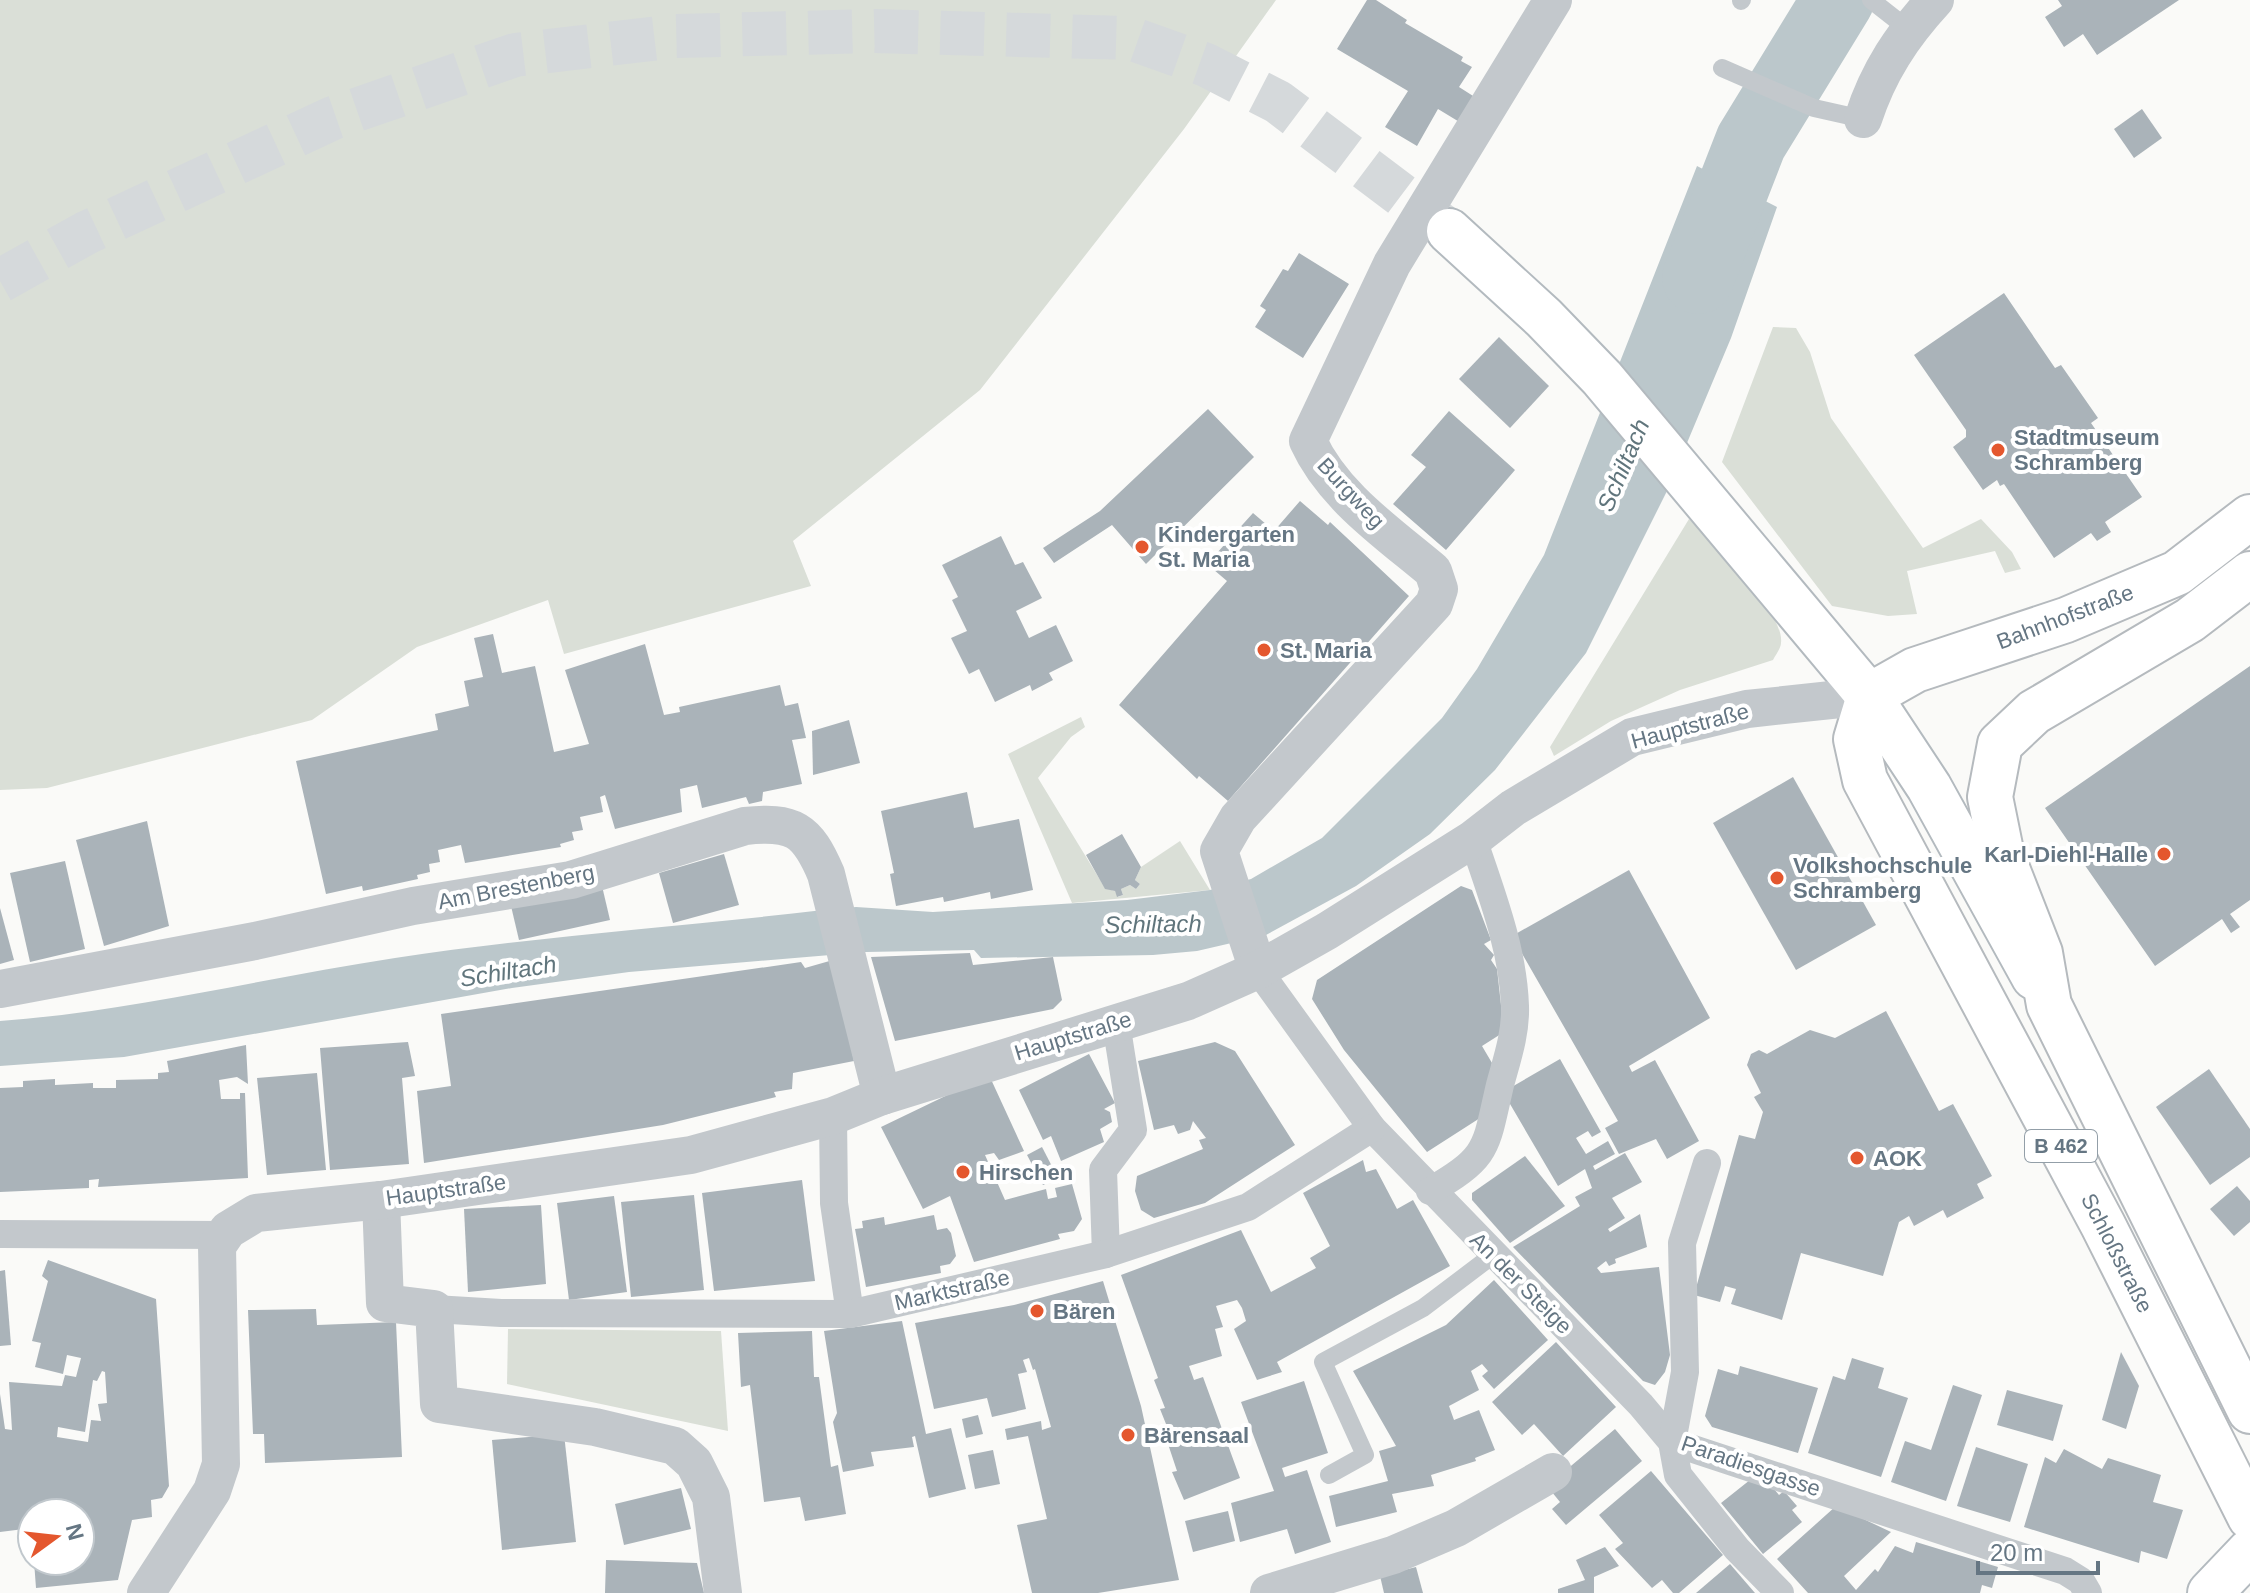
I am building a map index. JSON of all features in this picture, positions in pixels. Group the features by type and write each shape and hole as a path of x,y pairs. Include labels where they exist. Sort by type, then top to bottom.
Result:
{"main road":[{"path":"1449,231 1544,318 1602,378 1869,696 1929,787 2049,1005"},
{"name":"Bahnhofstraße","path":"1869,696 1915,670 2066,620 2177,573 2250,517"},
{"name":"B 462","path":"2250,574 2190,620 2034,712 2000,744 1990,797 2002,856 2040,953 2049,1005 2250,1411"},
{"name":"Schloßstraße","path":"1869,696 1856,739 1865,780 2103,1225 2250,1517"},
{"path":"2210,1593 2250,1551"}],"street":[{"name":"Burgweg","path":"1253,957 1223,861 1238,818 1434,604 1439,589 1433,571 1341,490 1323,470 1308,441 1392,264 1553,0"},
{"path":"1863,119 1900,23 1935,0"},
{"name":"Hauptstraße","path":"223,1235 256,1213 381,1200 691,1155 833,1116 882,1096 1188,1001 1253,957 1473,839 1513,808 1632,737 1747,709 1869,696"},
{"name":"Am Brestenberg","path":"0,989 255,941 413,906 571,880 745,826 773,823 796,829 814,847 833,899 882,1096"},
{"path":"1430,1191 1469,1168 1482,1153 1491,1133 1512,1040 1515,1007 1504,935 1473,839"},
{"name":"An der Steige","path":"1253,957 1372,1128 1641,1405 1672,1442 1678,1475 1737,1549 1780,1593"},
{"path":"1106,1254 1103,1170 1133,1130 1116,1023"},
{"path":"833,1116 834,1203 850,1314"},
{"name":"Marktstraße","path":"434,1309 501,1313 850,1314 1106,1254 1248,1207 1372,1128"},
{"name":"Paradiesgasse","path":"1707,1163 1682,1243 1685,1372 1672,1442 2065,1571 2081,1581 2088,1593"},
{"path":"381,1200 385,1303 434,1309 439,1404 595,1427 675,1446 694,1463 711,1497 723,1593"},
{"path":"0,1234 223,1235 217,1246 221,1464 212,1491 146,1593"},
{"path":"1269,1593 1393,1555 1456,1528 1553,1472"}],"lane":[{"path":"1871,0 1900,23"},
{"path":"1722,68 1814,108 1863,119"},
{"path":"1329,1475 1365,1455 1323,1362 1423,1308 1493,1255"}],"shaded area":[{"path":"0,0 1276,0 1184,129 980,390 793,541 811,586 564,654 548,600 417,647 312,720 47,788 0,790"},
{"path":"1773,327 1796,328 1810,352 1831,418 1923,548 1981,519 2012,552 2021,569 2005,573 1995,551 1907,571 1917,614 1888,616 1832,606 1722,462"},
{"path":"1689,519 1760,596 1779,630 1781,643 1778,652 1773,660 1680,690 1611,721 1554,756 1550,747"},
{"path":"1081,717 1085,727 1071,737 1038,778 1105,888 1115,891 1118,897 1123,895 1121,889 1130,885 1136,889 1140,884 1135,880 1141,867 1180,841 1210,890 1072,903 1008,754"},
{"path":"508,1329 721,1331 728,1431 507,1384"}],"water":[{"path":"1697,166 1777,207 1731,338 1666,493 1586,653 1495,770 1430,834 1356,886 1266,935 1197,951 1153,955 981,958 974,950 866,952 629,972 512,988 124,1057 0,1066 0,1021 100,1010 448,950 856,907 933,912 1127,900 1210,890 1251,879 1322,838 1442,718 1477,669 1544,555"}],"building":[{"path":"1367,0 1376,0 1407,20 1405,23 1463,57 1461,61 1472,67 1459,87 1481,101 1466,126 1438,109 1417,146 1385,127 1408,91 1337,49"},
{"path":"2058,0 2179,0 2097,55 2083,34 2064,47 2045,17 2062,6"},
{"path":"2142,109 2162,138 2134,158 2114,129"},
{"path":"1299,253 1349,284 1303,358 1255,327 1266,310 1260,306 1283,269 1288,271"},
{"path":"2004,293 2055,368 2061,365 2098,418 2091,423 2142,497 2105,522 2111,532 2097,541 2091,533 2054,558 2004,484 2000,486 1997,480 1983,490 1953,447 1966,437 1966,430 1914,355"},
{"path":"1499,337 1549,386 1510,428 1459,379"},
{"path":"1208,409 1254,457 1146,564 1112,525 1054,563 1043,548 1100,511"},
{"path":"1449,411 1515,470 1446,550 1393,504 1426,467 1411,455"},
{"name":"St. Maria","path":"1300,501 1328,525 1330,522 1409,596 1228,801 1199,776 1197,779 1119,705 1227,581 1207,564 1253,513 1274,531"},
{"path":"1001,536 1015,565 1023,562 1042,598 1016,611 1029,638 1056,625 1073,661 1049,673 1053,680 1032,691 1030,685 995,702 979,669 969,674 951,638 967,631 952,600 958,597 942,565"},
{"path":"493,634 502,673 535,666 554,752 589,744 565,670 645,644 664,715 680,712 679,707 780,685 785,706 798,703 806,738 792,740 802,784 763,792 762,801 749,804 746,797 702,808 697,785 680,789 682,812 615,829 605,795 600,797 603,812 580,817 583,830 572,832 574,840 560,844 561,847 465,863 461,845 438,850 440,862 429,864 430,872 417,875 418,879 363,891 362,886 326,894 296,761 438,730 435,714 469,706 464,681 483,677 474,638"},
{"name":"Karl-Diehl-Halle","path":"2250,666 2250,900 2230,914 2240,927 2231,933 2222,919 2155,966 2045,808"},
{"path":"849,720 860,763 813,775 812,731"},
{"path":"1793,777 1876,925 1796,970 1713,823"},
{"path":"967,792 974,828 1019,819 1033,890 991,899 990,892 944,902 943,897 896,906 890,874 894,873 881,811"},
{"path":"147,821 169,926 104,946 76,840"},
{"path":"1122,834 1141,867 1135,880 1140,884 1136,889 1130,885 1121,889 1123,895 1117,897 1115,891 1105,889 1086,855"},
{"path":"724,854 739,905 673,923 659,873"},
{"path":"65,861 85,949 30,962 10,873"},
{"path":"1629,870 1710,1018 1629,1066 1632,1072 1655,1060 1699,1141 1667,1159 1656,1139 1619,1154 1605,1128 1618,1121 1512,936"},
{"path":"602,886 610,920 519,940 511,906"},
{"path":"1461,886 1472,890 1491,940 1484,944 1494,955 1491,960 1497,969 1504,1032 1482,1046 1492,1063 1480,1118 1427,1152 1344,1050 1312,999 1317,980"},
{"path":"0,908 14,960 0,964"},
{"path":"970,953 973,965 1053,957 1062,1000 1053,1009 895,1041 871,957"},
{"path":"833,960 854,1061 793,1073 792,1089 774,1092 776,1097 663,1125 424,1163 417,1091 451,1086 441,1014 801,962 805,968"},
{"name":"AOK","path":"1886,1011 1939,1111 1953,1104 1992,1176 1977,1184 1984,1198 1947,1218 1943,1210 1914,1226 1909,1216 1899,1222 1883,1276 1801,1253 1782,1320 1731,1304 1736,1289 1725,1286 1720,1302 1694,1295 1739,1135 1755,1139 1763,1112 1754,1097 1761,1093 1747,1065 1751,1054 1759,1050 1767,1054 1810,1030 1835,1038"},
{"path":"408,1042 415,1076 402,1078 409,1164 330,1170 320,1048"},
{"path":"1215,1042 1235,1051 1295,1145 1205,1203 1154,1218 1141,1210 1135,1191 1137,1176 1203,1149 1199,1140 1206,1138 1193,1121 1190,1130 1178,1134 1174,1125 1154,1130 1138,1061"},
{"path":"246,1045 248,1084 237,1077 219,1080 221,1099 240,1099 240,1093 245,1093 248,1178 98,1187 99,1179 89,1180 89,1188 0,1192 0,1088 23,1087 23,1081 55,1079 55,1085 93,1083 93,1088 116,1088 116,1080 158,1079 158,1073 169,1072 167,1061"},
{"path":"1089,1054 1115,1103 1104,1109 1110,1112 1112,1122 1100,1129 1104,1142 1061,1161 1051,1136 1043,1140 1019,1090"},
{"path":"1560,1059 1601,1132 1592,1137 1588,1131 1576,1138 1586,1154 1608,1141 1615,1154 1593,1166 1595,1170 1625,1153 1642,1182 1612,1198 1625,1218 1608,1229 1610,1232 1640,1214 1647,1247 1615,1259 1616,1263 1609,1266 1606,1261 1597,1268 1601,1273 1659,1267 1670,1355 1665,1372 1655,1385 1643,1381 1513,1247 1580,1206 1575,1197 1592,1188 1585,1169 1558,1186 1503,1092"},
{"path":"2209,1069 2250,1129 2250,1157 2210,1185 2156,1107"},
{"path":"317,1073 326,1170 267,1175 257,1078"},
{"path":"989,1075 1024,1151 999,1160 994,1153 985,1155 1005,1200 1046,1189 1048,1199 1057,1197 1055,1188 1072,1184 1082,1219 1074,1231 1058,1234 1060,1239 974,1262 950,1196 923,1209 881,1127"},
{"path":"1042,1147 1058,1178 1043,1185 1027,1155"},
{"path":"1525,1156 1565,1206 1510,1243 1472,1200 1472,1193"},
{"path":"1363,1160 1366,1172 1376,1169 1397,1209 1413,1200 1450,1266 1277,1362 1282,1372 1257,1380 1234,1329 1246,1321 1242,1308 1237,1300 1216,1306 1223,1327 1215,1329 1222,1356 1189,1366 1194,1380 1203,1377 1240,1478 1184,1500 1172,1472 1177,1471 1167,1441 1172,1439 1160,1409 1165,1408 1154,1380 1158,1378 1121,1275 1241,1230 1271,1292 1316,1268 1310,1258 1330,1246 1303,1193"},
{"path":"802,1180 815,1281 714,1291 702,1193"},
{"path":"2237,1186 2250,1201 2250,1222 2234,1236 2210,1209"},
{"path":"694,1195 704,1290 631,1297 621,1202"},
{"path":"614,1196 627,1292 569,1300 557,1203"},
{"path":"541,1205 546,1284 468,1292 464,1209"},
{"path":"934,1215 937,1230 947,1228 951,1233 956,1256 950,1264 940,1266 941,1273 866,1287 855,1229 863,1228 862,1221 884,1217 885,1225"},
{"path":"48,1260 156,1299 169,1486 162,1498 151,1500 152,1517 132,1520 118,1580 36,1588 35,1577 96,1577 96,1497 16,1497 16,1530 0,1532 0,1394 5,1429 12,1430 9,1382 62,1386 65,1375 76,1377 81,1358 67,1355 63,1374 35,1367 41,1343 32,1341 48,1281 42,1276","holes":["102,1371 105,1372 107,1403 98,1404 101,1421 91,1420 88,1442 57,1437 58,1427 85,1432 93,1380 97,1381"]},
{"path":"5,1270 11,1345 0,1346 0,1271"},
{"path":"1494,1280 1548,1340 1494,1389 1482,1376 1488,1371 1482,1364 1471,1371 1479,1390 1449,1406 1454,1420 1479,1410 1495,1450 1475,1458 1476,1461 1431,1475 1434,1486 1392,1494 1397,1512 1336,1527 1329,1496 1388,1481 1379,1451 1396,1446 1353,1371 1446,1325"},
{"path":"1103,1281 1141,1406 1179,1580 1098,1593 1032,1593 1017,1525 1047,1519 1028,1436 1007,1440 1005,1429 1041,1421 1042,1430 1051,1427 1035,1369 1029,1358 1023,1360 1027,1372 1018,1374 1026,1409 992,1417 987,1398 934,1409 915,1323 1014,1305"},
{"path":"316,1309 317,1325 396,1322 402,1457 265,1463 264,1434 253,1434 248,1310"},
{"path":"902,1321 926,1434 951,1428 966,1489 929,1498 915,1436 912,1437 914,1447 871,1452 874,1466 843,1472 833,1422 837,1413 824,1331"},
{"path":"812,1331 814,1377 819,1377 831,1467 838,1465 846,1514 805,1521 800,1497 764,1502 750,1385 741,1387 738,1333"},
{"path":"1556,1342 1616,1407 1563,1456 1534,1424 1522,1435 1492,1402"},
{"path":"2121,1352 2139,1386 2126,1429 2102,1420"},
{"path":"1852,1358 1884,1368 1878,1388 1908,1398 1881,1477 1808,1453 1833,1376 1845,1380"},
{"path":"1740,1366 1818,1388 1798,1453 1712,1427 1705,1416 1718,1369 1738,1375"},
{"path":"1304,1381 1328,1453 1282,1468 1285,1477 1307,1470 1331,1542 1295,1554 1287,1529 1240,1542 1231,1503 1274,1491 1241,1402"},
{"path":"1953,1385 1982,1395 1946,1501 1891,1482 1905,1441 1931,1450"},
{"path":"2007,1390 2063,1405 2053,1441 1997,1425"},
{"path":"978,1415 983,1434 966,1438 962,1419"},
{"path":"1615,1429 1642,1461 1566,1525 1552,1509 1560,1502 1547,1486"},
{"path":"564,1434 576,1542 502,1550 492,1440"},
{"path":"1976,1447 2028,1464 2010,1522 1957,1506"},
{"path":"2064,1449 2102,1469 2108,1458 2161,1475 2153,1502 2183,1510 2167,1559 2141,1551 2139,1563 2024,1527 2045,1457 2056,1463"},
{"path":"993,1450 1000,1484 975,1489 968,1455"},
{"path":"1651,1471 1723,1555 1679,1593 1673,1593 1662,1580 1652,1588 1615,1549 1623,1543 1599,1515"},
{"path":"1760,1472 1779,1495 1784,1491 1797,1506 1792,1510 1802,1522 1763,1554 1721,1503"},
{"path":"681,1488 691,1529 624,1545 615,1504"},
{"path":"1836,1506 1891,1532 1844,1576 1856,1590 1875,1569 1878,1572 1895,1546 1913,1553 1916,1542 1998,1567 1992,1588 1982,1585 1980,1593 1808,1593 1777,1559"},
{"path":"1228,1511 1235,1541 1193,1552 1185,1521"},
{"path":"1605,1547 1619,1566 1594,1577 1594,1593 1558,1593 1558,1589 1585,1580 1576,1560"},
{"path":"606,1560 697,1563 704,1593 605,1593"},
{"path":"1730,1564 1755,1593 1696,1593"},
{"path":"1416,1567 1423,1593 1384,1593 1380,1576"}],"waterway":[{"name":"Schiltach","path":"1698,278 1751,142 1838,0"}],"tunnel":[{"path":"0,281 86,233 333,118 515,55 676,36 875,31 1130,38 1206,65 1278,102 1449,231"}],"place":[{"name":"Stadtmuseum Schramberg","path":"1998,450"},
{"name":"Kindergarten St. Maria","path":"1142,547"},
{"name":"St. Maria","path":"1264,650"},
{"name":"Karl-Diehl-Halle","path":"2164,854"},
{"name":"Volkshochschule Schramberg","path":"1777,878"},
{"name":"AOK","path":"1857,1158"},
{"name":"Hirschen","path":"963,1172"},
{"name":"Bären","path":"1037,1311"},
{"name":"Bärensaal","path":"1128,1435"}]}
